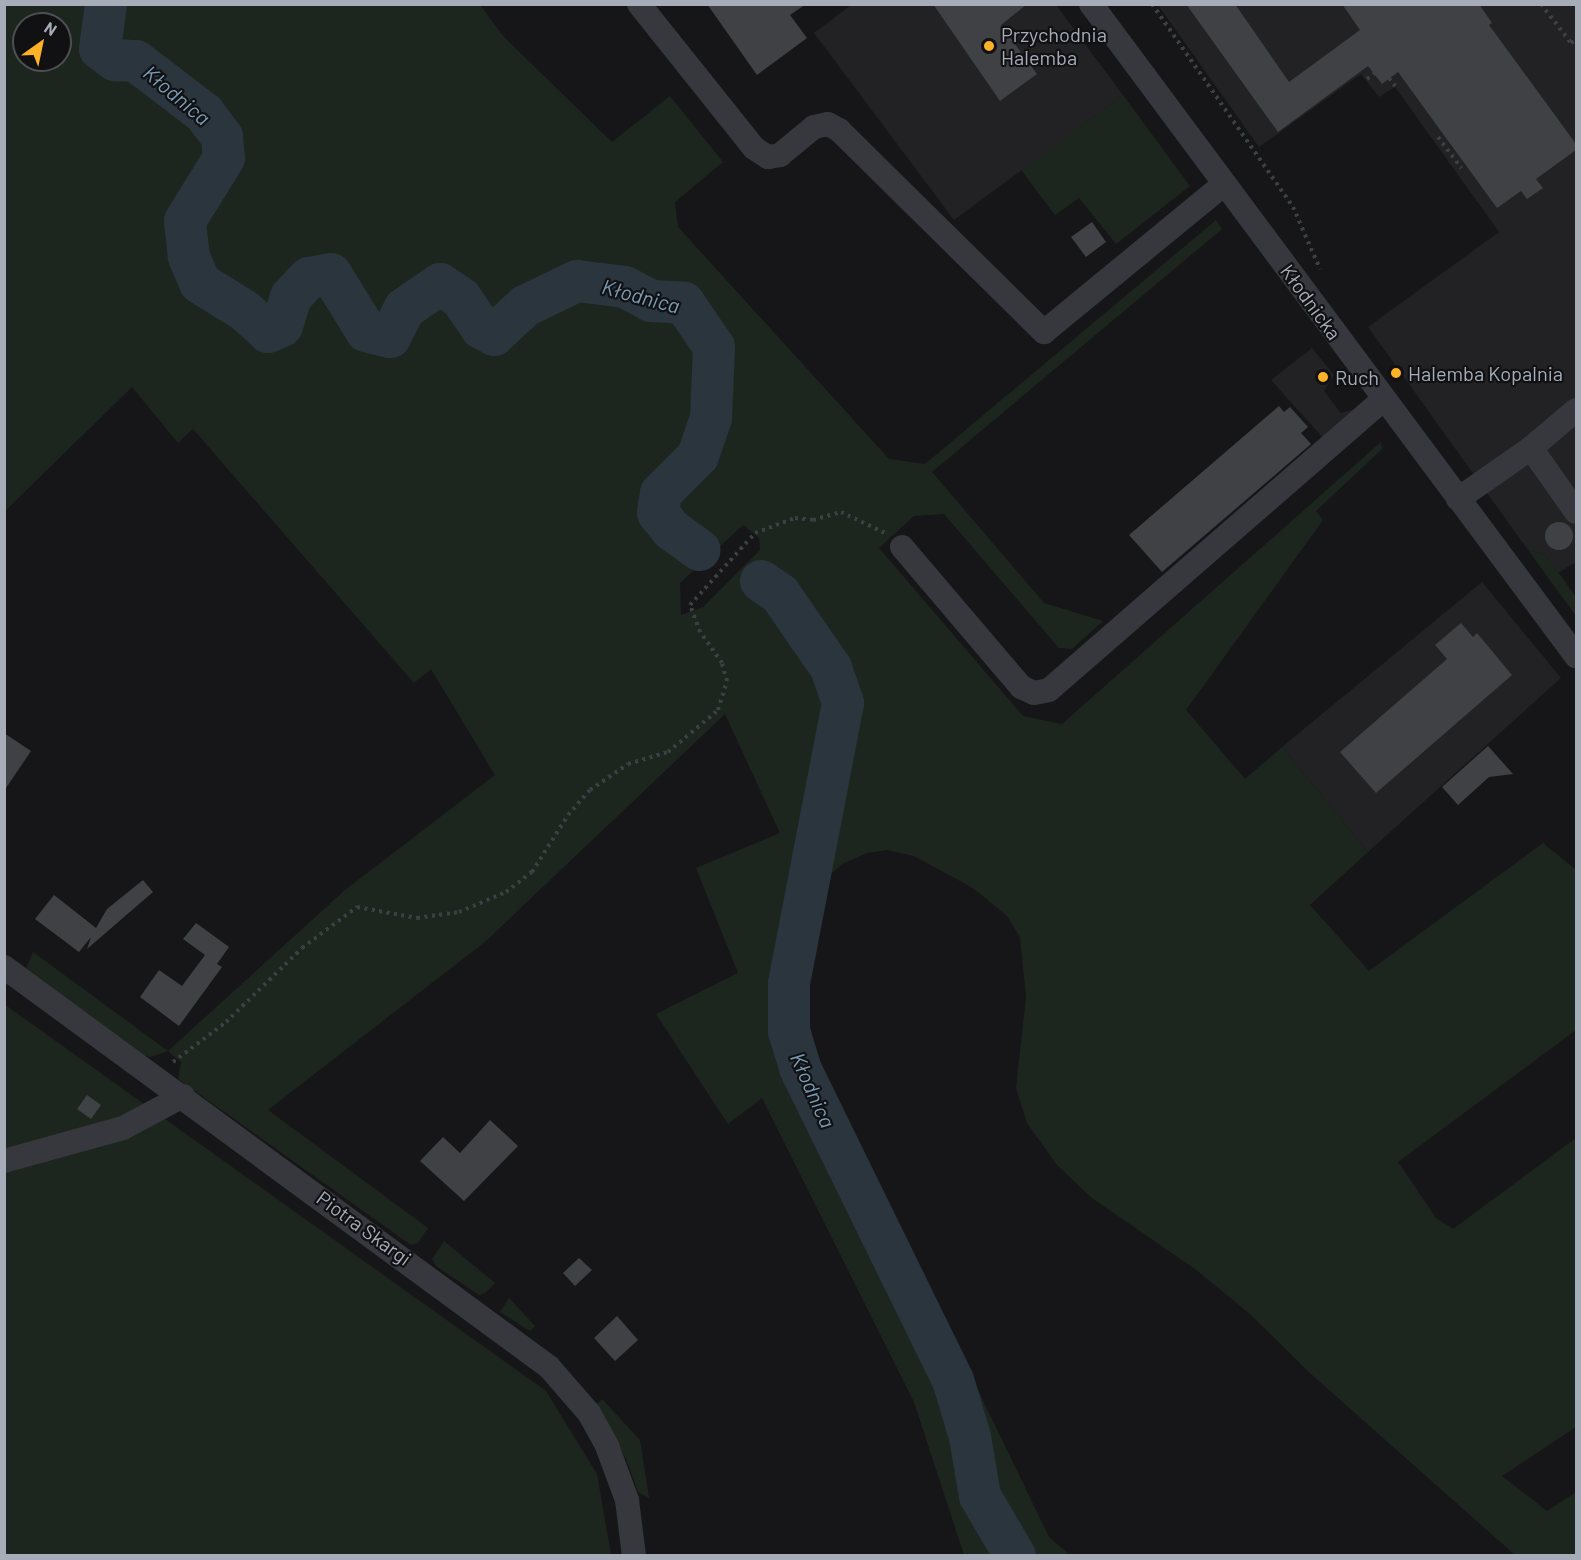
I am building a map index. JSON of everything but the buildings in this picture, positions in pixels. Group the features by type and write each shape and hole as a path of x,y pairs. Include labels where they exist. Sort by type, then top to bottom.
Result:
{"street":[{"path":"639,4 754,148 768,156 780,154 814,127 828,124 839,130 1044,332 1224,184"},
{"name":"Kłodnicka","path":"1091,4 1576,657"},
{"path":"902,547 1021,687 1034,693 1049,690 1383,400"},
{"path":"1458,499 1532,448 1576,410"},
{"path":"1532,448 1576,512"},
{"name":"Piotra Skargi","path":"4,967 156,1075 549,1367 589,1413 608,1446 627,1500 634,1556"},
{"path":"4,1161 123,1128 183,1096"}],"path":[{"path":"1152,4 1293,207 1326,279"},
{"path":"1541,4 1571,43 1576,40"},
{"path":"1367,79 1374,74"},
{"path":"1389,78 1395,86"},
{"path":"1438,137 1461,168"},
{"path":"1450,153 1455,150"},
{"path":"156,1075 226,1022 302,948 357,907 417,918 459,912 507,892 532,872 568,815 590,790 628,764 668,752 718,710 727,681 722,663 706,643 690,605 763,527 841,512 861,519 902,547"}],"shaded area":[{"path":"5,5 480,5 504,37 612,142 670,96 723,162 675,202 678,227 889,459 925,464 1216,220 1222,229 932,472 1044,603 1103,621 1072,649 1059,648 944,514 914,516 879,548 1023,716 1062,724 1381,442 1382,449 1316,511 1323,520 1186,710 1245,779 1282,747 1368,852 1310,905 1369,971 1543,843 1576,870 1576,1030 1398,1162 1436,1218 1453,1229 1576,1138 1576,1427 1502,1476 1547,1511 1576,1492 1576,1555 1515,1555 1311,1374 1250,1314 1195,1269 1092,1198 1057,1165 1027,1123 1016,1088 1026,997 1020,937 1007,916 973,888 914,856 887,850 867,853 842,864 831,874 821,900 806,965 806,1008 817,1057 1049,1537 1070,1555 964,1555 914,1402 762,1098 728,1124 656,1014 738,973 696,868 780,833 725,714 486,941 268,1110 428,1228 418,1243 411,1245 178,1079 181,1062 168,1051 345,890 495,775 431,669 414,683 193,429 178,443 132,387 5,511","holes":["743,525 759,538 760,550 703,607 681,615 680,583"]},
{"path":"851,5 1056,5 1123,95 954,220 814,33"},
{"path":"1158,5 1576,5 1576,562 1558,573 1546,555 1528,550 1368,327 1499,232 1395,87 1379,97 1361,74 1259,147"},
{"path":"1123,95 1190,186 1116,244 1079,198 1055,215 1021,170"},
{"path":"1312,348 1334,375 1324,391 1341,413 1355,409 1323,438 1271,380"},
{"path":"1528,550 1546,555 1576,597 1576,616"},
{"path":"1482,582 1561,678 1368,852 1282,747"},
{"path":"33,952 168,1051 150,1057 141,1054 26,968"},
{"path":"4,1004 546,1391 597,1474 611,1555 5,1555"},
{"path":"444,1241 495,1283 485,1293 479,1295 436,1266 432,1259"},
{"path":"509,1298 535,1326 530,1331 500,1312"},
{"path":"602,1399 640,1440 649,1498 638,1492 626,1459 597,1404"}],"waterway":[{"name":"Kłodnica","path":"106,4 100,49 115,60 136,61 204,113 222,137 224,158 185,221 189,257 200,283 245,311 268,332 282,326 291,297 309,278 331,274 366,331 390,337 404,309 440,284 461,298 481,328 494,335 525,306 577,281 625,287 651,301 684,303 714,347 711,418 698,456 661,493 658,513 672,530 700,550"},
{"name":"Kłodnica","path":"761,581 780,594 831,668 843,703 789,984 789,1031 800,1068 953,1380 970,1437 980,1496 1015,1556"}],"place":[{"name":"Przychodnia Halemba","path":"989,46"},
{"name":"Halemba Kopalnia","path":"1396,373"},
{"name":"Ruch","path":"1323,377"}]}
